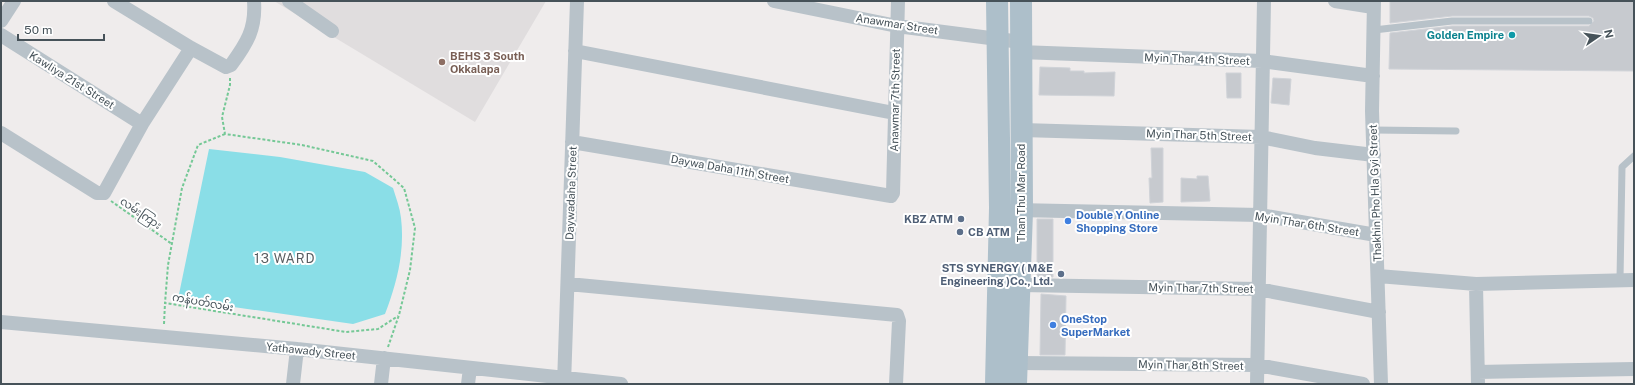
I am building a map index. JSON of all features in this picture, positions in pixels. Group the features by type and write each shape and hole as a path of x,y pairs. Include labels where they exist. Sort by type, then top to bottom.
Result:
{"main road":[{"name":"Than Thu Mar Road","path":"996,384 1000,208 997,1"},
{"name":"Than Thu Mar Road","path":"1016,384 1018,363 1022,211 1021,1"}],"street":[{"path":"1,21 14,1"},
{"path":"114,1 191,48 226,67 230,66 251,34 255,16 254,1"},
{"path":"289,1 332,31"},
{"name":"Daywadaha Street","path":"564,381 577,1"},
{"name":"Anawmar Street","path":"774,1 809,5 897,26 997,39 1021,47"},
{"name":"Anawmar 7th Street","path":"888,196 893,193 898,1"},
{"path":"1257,384 1264,1"},
{"path":"1335,1 1374,4"},
{"name":"Thakhin Pho Hla Gyi Street","path":"1374,4 1373,130 1381,384"},
{"name":"Kawliya 21st Street","path":"1,35 142,124"},
{"name":"Myin Thar 4th Street","path":"1021,47 1262,61 1373,76"},
{"path":"1,133 97,193 104,193 142,124 191,48"},
{"path":"575,51 894,113"},
{"name":"Myin Thar 5th Street","path":"1022,130 1261,137 1315,148 1374,155"},
{"name":"Daywa Daha 11th Street","path":"572,142 888,196"},
{"name":"Myin Thar 6th Street","path":"1000,208 1022,211 1260,215 1376,235"},
{"path":"1378,276 1476,284 1634,280"},
{"path":"568,284 897,315 899,320 896,384"},
{"name":"Myin Thar 7th Street","path":"1020,284 1258,289 1379,312"},
{"path":"1476,284 1478,378 1634,368"},
{"name":"Yathawady Street","path":"1,322 384,358 564,381 621,384"},
{"path":"293,384 297,349"},
{"path":"381,384 384,358"},
{"name":"Myin Thar 8th Street","path":"1018,363 1257,366 1363,384"},
{"path":"468,384 470,368"}],"lane":[{"path":"1374,30 1452,21 1589,21"},
{"path":"1373,130 1456,131"},
{"path":"1620,280 1622,167 1634,156"}],"path":[{"path":"230,66 230,85 222,117 225,134 302,145 373,161 404,188 415,228 410,270 399,315 384,358"},
{"name":"ကန်ပတ်လမ်း","path":"225,134 198,145 182,188 172,244 165,303 236,316 346,332 378,329 399,315"},
{"name":"လမ်းကြား","path":"104,193 115,206 140,221 172,244"},
{"path":"162,337 165,303"}],"shaded area":[{"name":"BEHS 3 South Okkalapa","path":"274,1 546,1 475,122"}],"water":[{"path":"209,149 280,157 365,172 393,188 399,207 402,243 399,267 385,314 353,324 178,299"}],"building":[{"name":"Golden Empire","path":"1390,1 1634,1 1634,71 1389,69 1390,33 1452,26 1589,26 1594,21 1593,18 1589,16 1452,16 1390,23"},
{"path":"1040,67 1070,68 1070,71 1084,71 1084,73 1115,72 1114,96 1039,95"},
{"path":"1226,73 1241,73 1241,98 1227,98"},
{"path":"1273,78 1291,79 1289,105 1271,103"},
{"path":"1151,148 1163,148 1163,202 1150,203 1149,178 1152,178"},
{"path":"1197,176 1208,176 1210,201 1181,202 1181,178 1197,179"},
{"path":"1037,219 1053,219 1053,277 1037,277"},
{"name":"OneStop SuperMarket","path":"1041,294 1066,296 1065,355 1040,355"}],"place":[{"name":"Golden Empire","path":"1512,35"},
{"name":"BEHS 3 South Okkalapa","path":"442,62"},
{"name":"KBZ ATM","path":"961,219"},
{"name":"Double Y Online Shopping Store","path":"1068,221"},
{"name":"CB ATM","path":"960,232"},
{"name":"STS SYNERGY ( M&E Engineering )Co., Ltd.","path":"1061,274"},
{"name":"OneStop SuperMarket","path":"1053,325"}],"district":[{"name":"13 WARD","path":"285,258"}]}
